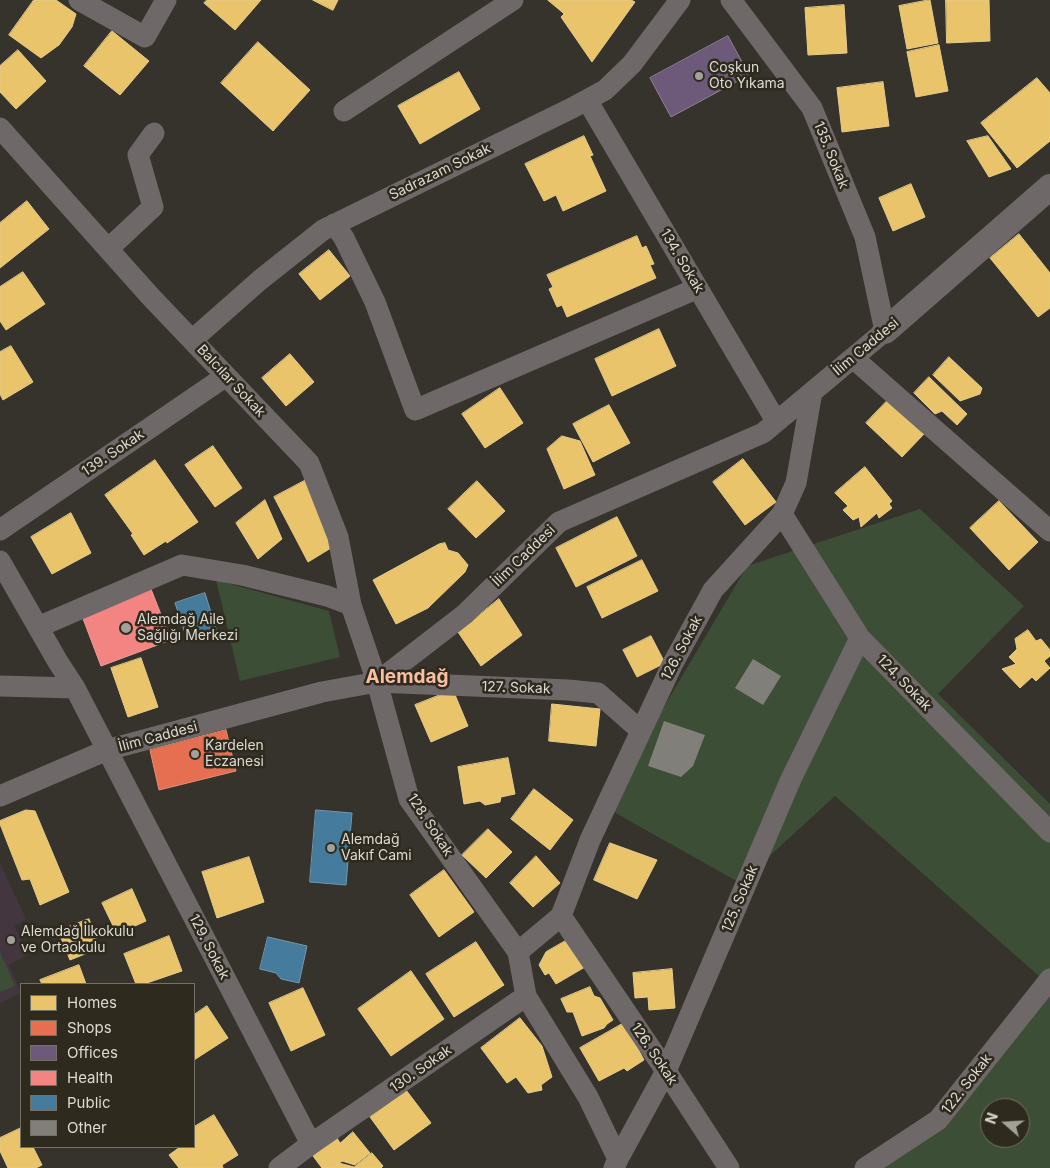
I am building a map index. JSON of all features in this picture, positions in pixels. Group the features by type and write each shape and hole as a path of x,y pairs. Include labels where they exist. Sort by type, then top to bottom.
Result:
{"street":[{"path":"78,0 146,37 166,0"},
{"path":"344,112 514,0"},
{"name":"Sadrazam Sokak","path":"192,340 260,280 323,230 605,90 632,64 680,0"},
{"name":"135. Sokak","path":"731,0 812,108 865,237 885,331"},
{"name":"134. Sokak","path":"587,100 776,422"},
{"name":"Balcılar Sokak","path":"0,128 108,249 309,463 338,537 351,605 377,682"},
{"path":"108,249 153,207 138,155 154,133"},
{"name":"İlim Caddesi","path":"0,796 107,750 322,692 377,682 465,614 559,522 763,433 885,331 1050,187"},
{"path":"334,224 344,238 375,302 415,410 698,288"},
{"path":"853,358 1050,531"},
{"name":"139. Sokak","path":"0,530 226,376"},
{"name":"126. Sokak","path":"518,952 561,916 590,840 672,665 713,590 782,514 796,482 812,392"},
{"name":"124. Sokak","path":"782,514 860,638 1046,820"},
{"name":"129. Sokak","path":"0,560 75,688 311,1144"},
{"path":"38,627 182,565 242,575 327,596 351,605"},
{"name":"125. Sokak","path":"616,1163 666,1071 791,779 860,638"},
{"name":"127. Sokak","path":"377,682 568,690 598,694 641,731"},
{"name":"128. Sokak","path":"377,682 409,799 518,952"},
{"path":"0,686 75,688"},
{"name":"126. Sokak","path":"561,916 729,1168"},
{"path":"518,952 526,996 588,1097 616,1163"},
{"name":"122. Sokak","path":"865,1168 938,1120 1050,979"},
{"name":"130. Sokak","path":"279,1168 526,996"}],"shaded area":[{"name":"Alemdağ İlkokulu ve Ortaokulu","path":"0,863 26,919 14,926 29,954 9,965 20,993 0,1003"}],"green space":[{"path":"920,509 1024,606 938,694 1050,804 1050,1168 879,1168 939,1105 1040,977 835,796 740,883 605,807 747,566"},
{"path":"216,580 329,611 340,657 240,681"},
{"path":"0,952 15,986 0,992"}],"building: Homes":[{"path":"34,0 56,0 76,14 72,27 59,45 41,58 9,35"},
{"path":"207,0 261,0 235,30 204,3"},
{"path":"313,0 338,0 333,10"},
{"path":"548,0 631,0 635,2 592,62 561,17 564,14"},
{"path":"930,0 938,43 907,49 899,6"},
{"path":"946,0 989,0 990,41 947,43"},
{"path":"844,5 847,53 808,55 805,8"},
{"path":"112,31 149,61 120,95 84,66"},
{"path":"258,42 310,90 273,131 221,83"},
{"path":"939,45 948,91 916,97 907,52"},
{"path":"18,50 46,81 16,109 0,92 0,66"},
{"path":"459,72 480,109 420,144 398,106"},
{"path":"1037,78 1050,93 1050,141 1017,168 981,123"},
{"path":"883,82 889,126 842,132 837,88"},
{"path":"584,136 593,155 590,156 606,191 563,211 556,195 544,201 525,164"},
{"path":"988,136 1011,169 989,177 967,141"},
{"path":"911,184 925,217 893,231 879,198"},
{"path":"27,201 49,229 0,268 0,223"},
{"path":"1019,234 1050,273 1050,308 1038,317 990,258"},
{"path":"637,236 642,248 646,246 654,264 650,265 656,278 567,317 562,305 557,307 549,289 553,287 547,275"},
{"path":"329,250 350,276 320,300 299,274"},
{"path":"23,272 45,304 6,330 0,321 0,287"},
{"path":"659,329 676,366 612,396 595,359"},
{"path":"11,346 33,382 3,400 0,394 0,352"},
{"path":"290,354 314,382 286,406 262,378"},
{"path":"949,357 982,388 980,394 960,401 933,375"},
{"path":"929,377 967,414 957,425 942,411 935,414 914,393"},
{"path":"500,388 523,423 485,448 462,414"},
{"path":"888,400 924,434 902,457 866,423"},
{"path":"609,405 630,443 593,462 573,424"},
{"path":"562,436 580,441 595,475 564,489 547,449"},
{"path":"213,446 242,488 215,507 185,465"},
{"path":"743,459 776,502 745,525 713,482"},
{"path":"155,460 198,522 167,543 166,541 144,555 131,535 133,534 105,495"},
{"path":"865,467 892,501 889,504 892,508 879,518 877,513 861,527 859,517 853,520 843,510 848,506 835,493"},
{"path":"308,479 331,548 308,562 274,497"},
{"path":"477,481 505,511 476,538 448,509"},
{"path":"265,500 282,539 258,559 236,523"},
{"path":"999,501 1038,542 1009,570 970,528"},
{"path":"71,513 91,553 52,574 31,537"},
{"path":"617,517 637,556 576,587 556,548"},
{"path":"445,543 448,550 458,553 468,565 465,572 428,608 396,624 373,580 439,544"},
{"path":"642,560 658,591 602,618 587,587"},
{"path":"499,599 522,635 481,666 458,632"},
{"path":"1028,630 1036,641 1041,639 1050,650 1050,656 1044,661 1050,668 1036,681 1032,677 1020,688 1002,669 1016,664 1009,657 1017,649 1015,639"},
{"path":"651,636 665,663 637,677 623,650"},
{"path":"141,658 158,707 128,717 111,668"},
{"path":"453,690 468,726 431,742 415,705"},
{"path":"552,704 600,709 596,746 549,741"},
{"path":"508,758 515,794 501,797 500,802 485,805 480,801 464,804 458,767"},
{"path":"534,789 573,820 550,850 511,819"},
{"path":"26,810 35,811 69,892 40,905 30,879 22,880 0,824 0,821"},
{"path":"488,829 512,852 486,878 462,855"},
{"path":"610,843 657,860 637,899 594,880"},
{"path":"536,856 560,883 533,907 510,883"},
{"path":"249,857 264,902 217,918 202,872"},
{"path":"444,870 474,912 439,937 410,895"},
{"path":"132,889 146,921 117,934 102,903"},
{"path":"89,919 100,948 70,960 58,931"},
{"path":"169,936 182,971 147,983 136,983 124,954"},
{"path":"569,939 585,967 556,984 549,973 545,975 539,965 546,952"},
{"path":"476,942 504,985 454,1017 426,974"},
{"path":"79,965 86,983 42,983 40,980"},
{"path":"672,969 675,1008 649,1010 648,997 635,998 633,973"},
{"path":"411,971 444,1019 391,1056 358,1009"},
{"path":"590,987 594,996 600,998 613,1020 604,1028 582,1036 573,1012 567,1012 561,999"},
{"path":"303,988 325,1035 291,1051 269,1003"},
{"path":"207,1006 228,1038 195,1059 195,1014"},
{"path":"520,1018 542,1046 552,1077 541,1085 542,1090 528,1093 516,1077 507,1083 481,1048"},
{"path":"624,1023 644,1060 627,1071 624,1068 599,1081 580,1048"},
{"path":"406,1090 431,1123 394,1150 370,1117"},
{"path":"214,1115 238,1155 222,1165 223,1168 179,1168 169,1155 179,1148 195,1148 195,1126"},
{"path":"20,1128 20,1148 34,1148 42,1165 36,1168 8,1168 0,1151 0,1138"},
{"path":"353,1132 370,1153 355,1165 342,1161 333,1168 322,1168 313,1156 337,1138 340,1143"},
{"path":"372,1153 383,1166 381,1168 334,1168 339,1163 354,1167"}],"building: Shops":[{"path":"226,730 236,771 159,790 150,750"}],"building: Offices":[{"name":"Coşkun Oto Yıkama","path":"728,36 749,75 671,117 650,78"}],"building: Health":[{"name":"Alemdağ Aile Sağlığı Merkezi","path":"151,589 171,640 101,666 82,616"}],"building: Public":[{"path":"205,593 217,632 188,642 175,603"},
{"name":"Alemdağ Vakıf Cami","path":"316,810 352,813 346,885 310,882"},
{"path":"268,937 307,946 299,983 281,979 276,973 260,969"}],"building: Other":[{"path":"753,659 781,676 763,705 735,688"},
{"path":"664,721 705,735 693,766 681,777 648,766"}],"place":[{"name":"Coşkun Oto Yıkama","path":"699,76"},
{"name":"Alemdağ Aile Sağlığı Merkezi","path":"126,628"},
{"name":"Kardelen Eczanesi","path":"195,754"},
{"name":"Alemdağ Vakıf Cami","path":"331,848"},
{"name":"Alemdağ İlkokulu ve Ortaokulu","path":"11,940"}],"district":[{"name":"Alemdağ","path":"407,677"}]}
